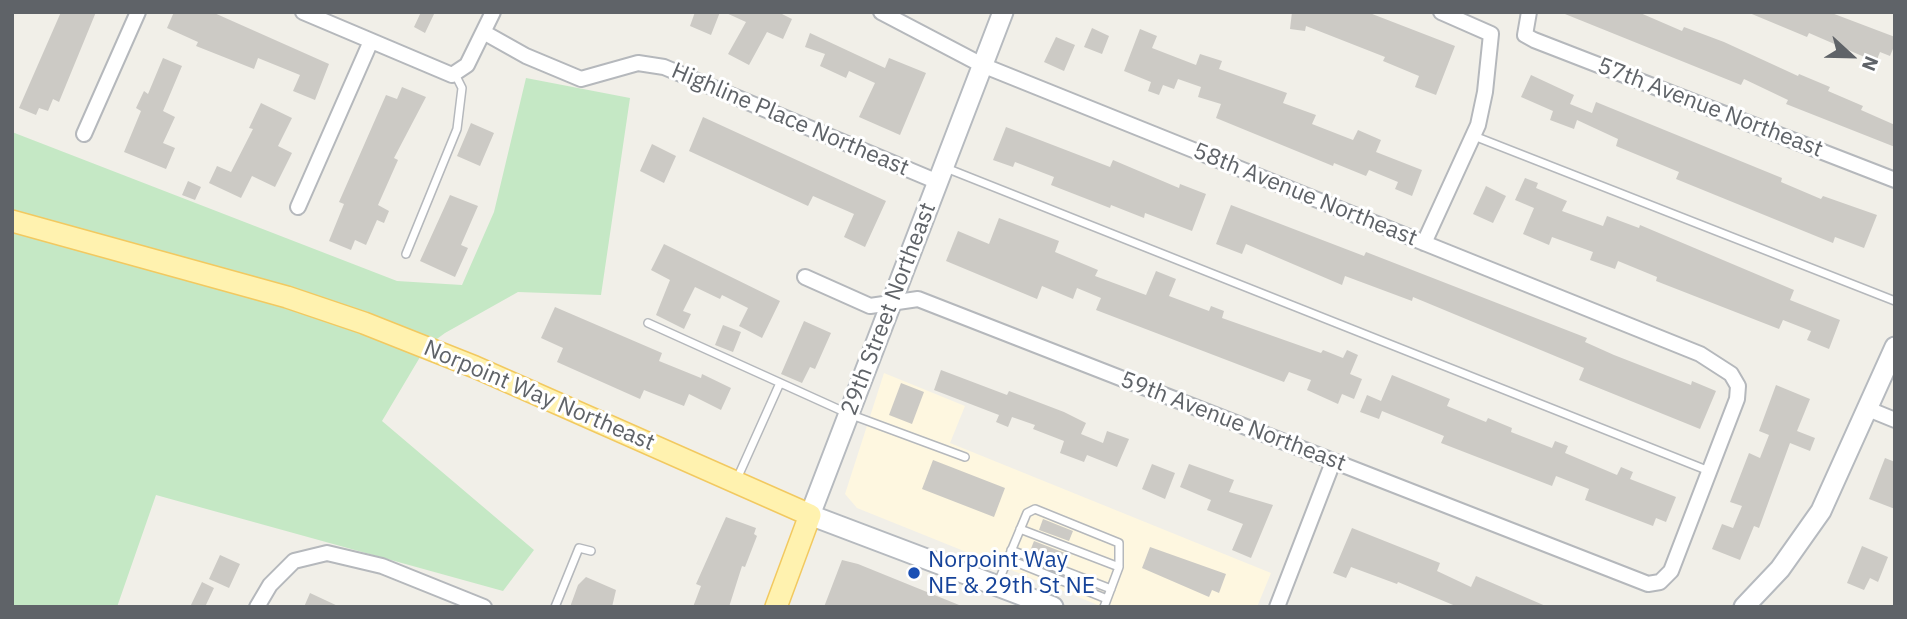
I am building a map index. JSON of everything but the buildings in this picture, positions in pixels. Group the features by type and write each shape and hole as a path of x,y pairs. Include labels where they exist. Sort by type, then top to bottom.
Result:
{"main road":[{"name":"Norpoint Way Northeast","path":"12,222 287,297 364,323 475,368 810,515"},
{"name":"29th Street Northeast","path":"776,607 810,515"}],"street":[{"path":"84,134 138,12"},
{"path":"303,12 448,74 455,74 467,65 493,12"},
{"name":"58th Avenue Northeast","path":"881,12 982,65 1700,354 1731,374 1738,393 1709,471"},
{"name":"29th Street Northeast","path":"810,515 1003,12"},
{"path":"1424,243 1474,136 1485,92 1491,33 1441,12"},
{"name":"57th Avenue Northeast","path":"1529,12 1525,35 1895,180"},
{"name":"Highline Place Northeast","path":"485,33 526,57 580,79 638,63 664,67 941,175"},
{"path":"298,207 371,41"},
{"name":"59th Avenue Northeast","path":"805,276 870,306 894,300 918,299 1634,581 1660,582 1671,570 1709,471"},
{"path":"1744,607 1780,569 1810,527 1838,479 1895,347"},
{"path":"1868,409 1895,420"},
{"path":"1277,607 1333,462"},
{"name":"Norpoint Way Northeast","path":"810,515 1052,607"},
{"path":"257,607 270,585 295,561 327,553 362,559 484,607"}],"lane":[{"path":"406,254 457,129 462,88 455,74"},
{"path":"1474,136 1895,301"},
{"path":"941,175 1709,471"},
{"path":"648,323 849,414 965,457"},
{"path":"736,482 780,383"},
{"path":"996,586 1027,513 1035,509 1119,543 1119,567 1106,603 1008,559"},
{"path":"1020,528 1119,567"},
{"path":"555,607 579,548 591,551"},
{"path":"1011,550 1111,589"}],"shaded area":[{"path":"884,373 965,406 950,443 1271,573 1257,607 1103,607 857,508 845,494"}],"green space":[{"path":"526,78 630,98 601,295 518,292 445,333 426,347 382,421 534,550 503,591 156,495 117,607 12,607 12,132 397,281 462,285 494,212"}],"place":[{"name":"Norpoint Way NE & 29th St NE","path":"914,573"}]}
